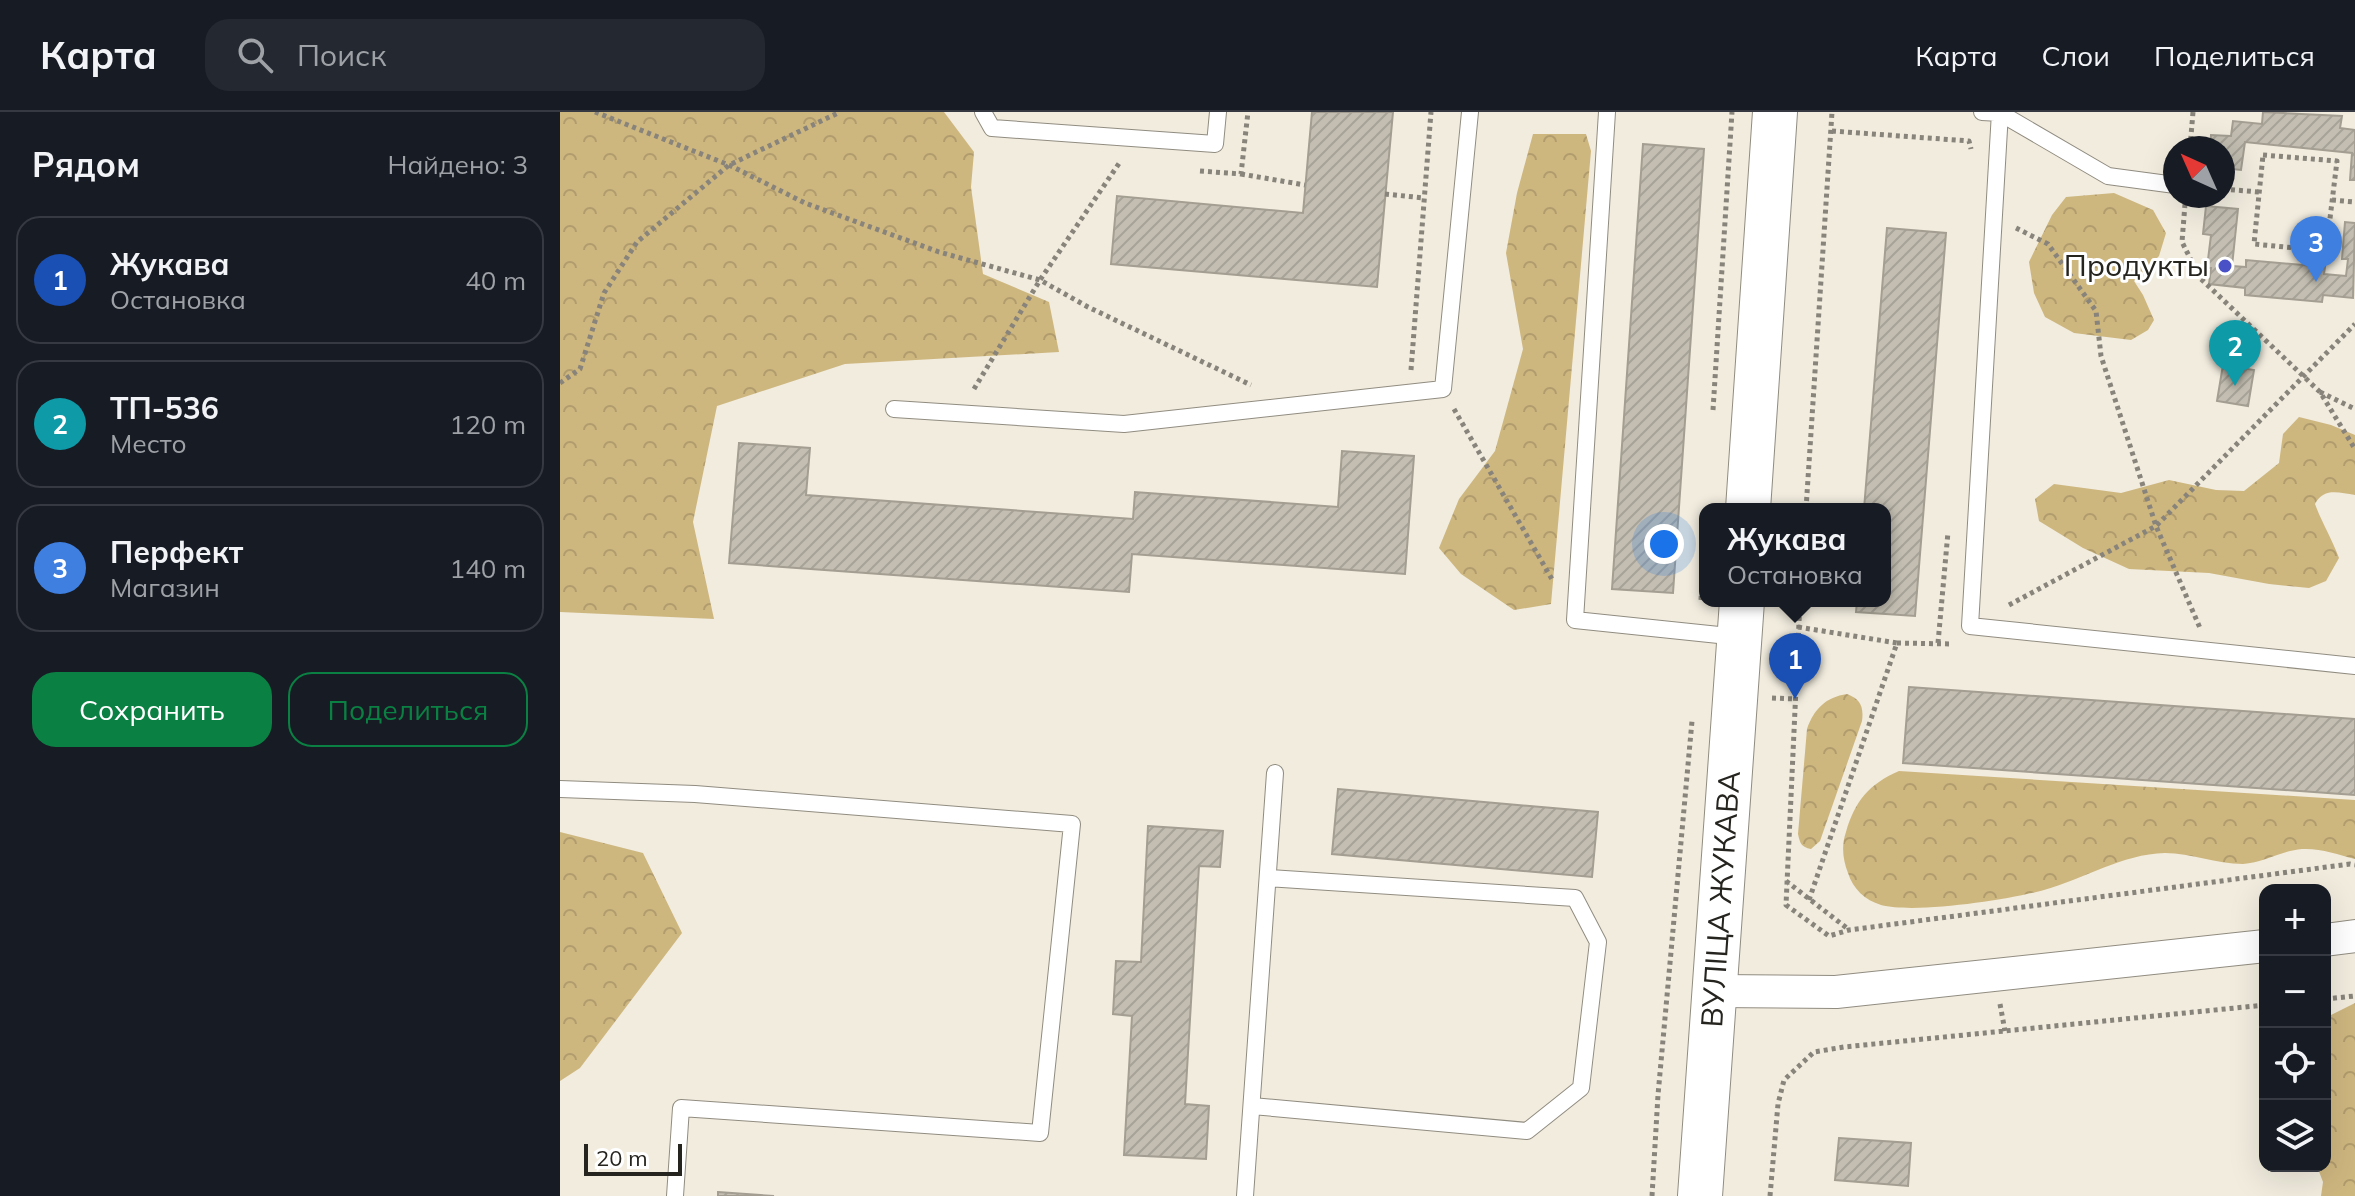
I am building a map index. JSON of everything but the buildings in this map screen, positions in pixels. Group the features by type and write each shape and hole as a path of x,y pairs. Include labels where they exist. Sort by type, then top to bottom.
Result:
{"main road":[{"path":"1748,503 1775,112"},
{"name":"ВУЛІЦА ЖУКАВА","path":"1700,1196 1715,991 1727,624"}],"street":[{"path":"2331,939 2355,936"},
{"path":"1715,991 1836,992 2259,947"}],"lane":[{"path":"983,112 992,128 1215,144 1218,112"},
{"path":"894,409 1124,424 1443,389 1470,112"},
{"path":"1607,112 1575,620 1727,624"},
{"path":"1982,112 2000,112 2108,176 2163,183"},
{"path":"2000,112 1970,626 2355,666"},
{"path":"1245,1196 1275,773"},
{"path":"560,789 695,794 1072,824 1040,1133 681,1108 675,1196"},
{"path":"1252,1106 1527,1131 1581,1088 1598,942 1575,898 1268,878"}],"path":[{"path":"595,112 729,165 805,203 924,247 1040,280 1088,307 1295,407"},
{"path":"560,383 580,369 604,293 637,242 729,165 840,112"},
{"path":"1409,393 1431,112"},
{"path":"1713,414 1732,112"},
{"path":"1806,503 1832,112"},
{"path":"2191,136 2193,112"},
{"path":"1832,131 1969,141 1973,155"},
{"path":"959,413 1040,280 1136,138"},
{"path":"2263,155 2337,161 2326,251 2254,244 2259,192 2263,155"},
{"path":"1241,174 1305,185"},
{"path":"2235,190 2259,192"},
{"path":"1385,194 1424,198"},
{"path":"2332,200 2355,202"},
{"path":"2185,208 2182,242 2200,278 2320,392 2355,449"},
{"path":"1994,217 2048,244 2096,311 2101,356 2156,526 2210,651"},
{"path":"1948,532 1938,643 2156,526 2355,324"},
{"path":"1443,389 1575,620"},
{"path":"2320,392 2355,409"},
{"path":"1800,607 1786,905 1829,936 1849,930 2355,865"},
{"path":"1798,627 1897,643 1809,900"},
{"path":"1652,1196 1658,1095 1693,710"},
{"path":"1786,881 1849,930"},
{"path":"2331,998 2355,996"},
{"path":"1770,1196 1778,1104 1784,1080 1814,1052 2259,1006"}],"green space":[{"path":"560,112 944,112 974,152 971,187 983,274 1049,302 1059,352 845,364 717,406 693,522 714,619 560,612"},
{"path":"1533,134 1586,134 1591,151 1551,604 1514,610 1461,574 1439,548 1459,499 1495,451 1523,349 1506,253 1517,193"},
{"path":"2114,193 2153,210 2166,233 2159,256 2134,281 2154,320 2148,330 2131,340 2074,333 2045,317 2034,293 2029,262 2052,215 2066,197"},
{"path":"2299,417 2355,435 2355,495 2327,493 2315,504 2339,558 2326,581 2309,588 2209,573 2129,569 2083,548 2039,521 2035,499 2054,484 2121,493 2169,480 2216,490 2244,491 2279,463 2283,434"},
{"path":"1847,694 1860,704 1862,721 1820,841 1811,849 1802,844 1798,834 1807,729 1822,705"},
{"path":"1899,771 2355,800 2355,859 2306,849 2243,864 2175,853 2149,854 2118,862 2044,890 2009,898 1938,907 1881,905 1865,897 1850,879 1843,853 1844,842 1854,811 1865,795 1879,782"},
{"path":"560,832 643,853 682,933 580,1068 560,1081"},
{"path":"2355,1003 2355,1196 2321,1196 2323,1182 2319,1172 2331,1172 2331,1015"}],"place":[{"name":"Продукты","path":"2225,266"},
{"name":"Перфект","path":"2316,282"},
{"name":"ТП-536","path":"2235,386"},
{"name":"Жукава","path":"1795,699"}]}
